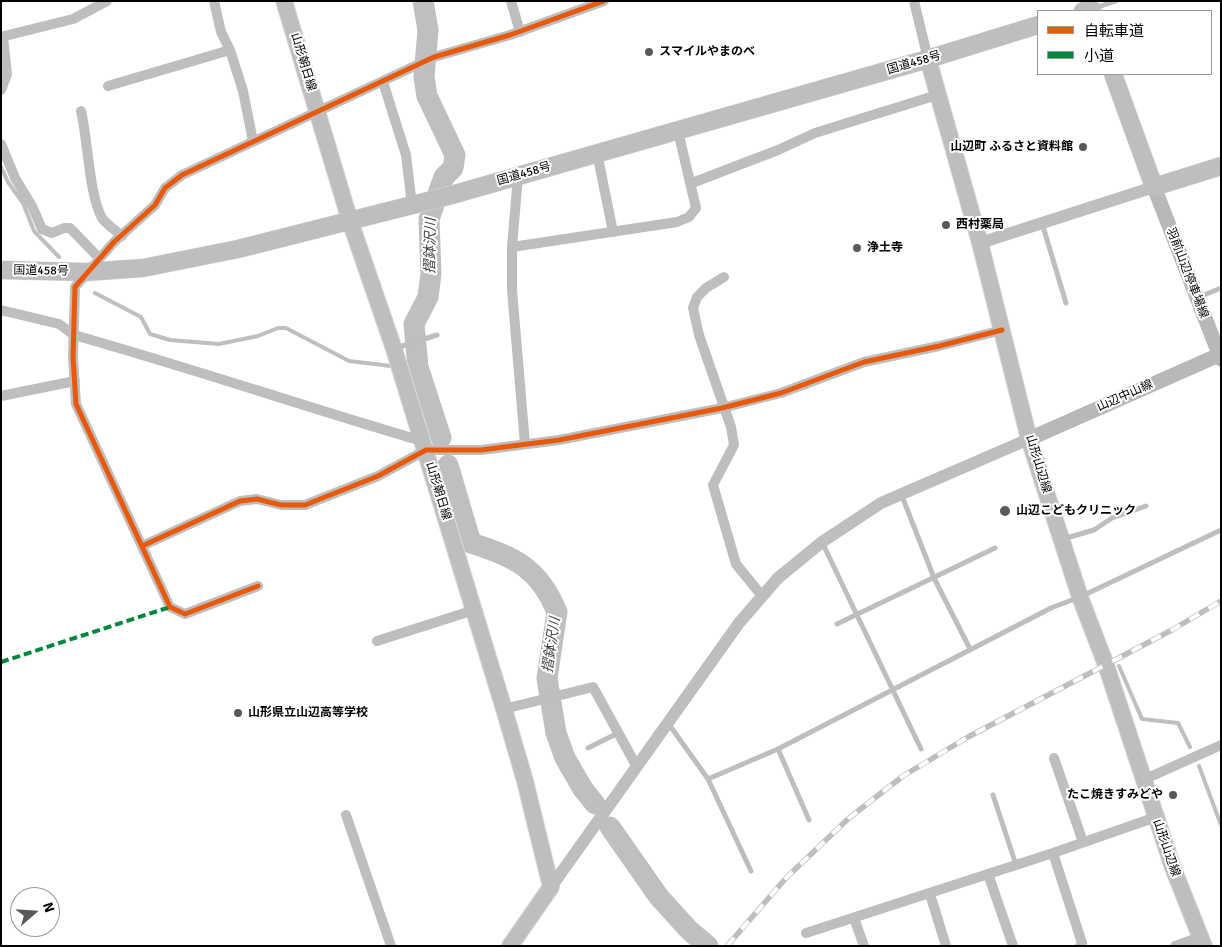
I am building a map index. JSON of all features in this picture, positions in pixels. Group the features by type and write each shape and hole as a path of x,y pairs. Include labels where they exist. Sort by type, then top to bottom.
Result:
{"highway":[{"name":"国道458号","path":"1,270 86,272 143,268 238,249 448,196 928,59 1037,25"},
{"path":"1113,75 1154,187 1221,166"}],"main road":[{"name":"山形朝日線","path":"284,1 350,221 394,348 504,709 525,781 551,887"},
{"name":"山形山辺線","path":"928,59 980,243 1029,439 1061,540 1106,665 1172,868 1202,942"},
{"name":"羽前山辺停車場線","path":"1154,187 1196,299 1220,356"},
{"name":"山辺中山線","path":"1029,439 1220,356"},
{"path":"510,946 551,887"}],"street":[{"path":"1,90 7,74 2,37 73,19 107,1"},
{"path":"214,1 221,32 230,50 244,91 253,141"},
{"path":"511,1 520,32"},
{"path":"258,586 185,614 170,607 76,404 75,287 99,258 155,206 165,188 176,179 434,57 520,32 604,1"},
{"path":"914,1 928,59"},
{"path":"108,86 230,50"},
{"path":"383,82 406,155 418,204"},
{"path":"692,183 778,150 815,133 937,95"},
{"path":"81,111 87,136 92,186 102,218 122,236"},
{"path":"512,247 677,222 688,217 696,208 692,183 678,130"},
{"path":"1,144 15,178 32,206 42,229 52,233 64,228 70,228 99,258"},
{"path":"597,153 613,232"},
{"path":"518,176 512,247 512,290 525,444"},
{"path":"980,243 1154,187"},
{"path":"724,277 706,288 697,297 694,308 699,335 722,408 731,427 734,445 713,485 736,564 762,596"},
{"path":"1,310 59,324 74,335 186,367 424,446 481,450 605,432 722,408 781,393 864,362 1002,330"},
{"path":"1,396 75,381"},
{"path":"551,887 739,623 778,578 822,542 862,514 900,493 1029,439"},
{"path":"142,546 240,501 257,499 281,505 305,505 378,476 424,446"},
{"path":"377,641 474,610"},
{"path":"504,709 593,687 637,767"},
{"path":"1144,780 1221,745"},
{"path":"1054,758 1082,842"},
{"path":"346,815 391,946"},
{"path":"806,933 930,894 1156,817"},
{"path":"1053,853 1082,943 1080,946"},
{"path":"988,874 1013,946"},
{"path":"930,894 946,946"},
{"path":"854,918 864,946"},
{"path":"1175,946 1202,942"}],"lane":[{"path":"1089,8 1116,1"},
{"path":"1041,222 1066,303"},
{"path":"1196,299 1221,288"},
{"path":"394,348 436,335"},
{"path":"900,493 907,506 934,578 970,649"},
{"path":"1061,540 1094,530 1112,518 1146,506"},
{"path":"708,779 778,749 1051,608 1080,597 1221,530"},
{"path":"822,542 855,615 921,749"},
{"path":"837,624 995,548"},
{"path":"668,723 708,779 751,871"},
{"path":"588,748 618,732"},
{"path":"778,749 809,820"},
{"path":"993,795 1016,865"}],"waterway":[{"name":"摺鉢沢川","path":"423,1 428,30 424,77 427,96 455,155 453,168 444,177 429,219 431,274 428,297 414,324 418,367 441,438"},
{"path":"1,167 8,182 23,203 34,231 59,257"},
{"path":"95,293 141,317 150,334 170,340 219,344 258,336 278,328 286,328 349,361 391,366"},
{"name":"摺鉢沢川","path":"448,465 471,543 513,559 524,566 542,585 557,612 547,678 556,733 565,758 583,789 595,804"},
{"path":"1119,666 1142,719 1178,723 1190,747"},
{"path":"1199,766 1221,825"},
{"name":"摺鉢沢川","path":"610,827 659,897 689,930 708,946"}],"railway":[{"path":"727,946 786,878 849,818 903,776 968,737 1172,630 1221,601"}],"marked path":[{"path":"1,662 170,607"}],"cycle path":[{"path":"258,586 185,614 170,607 76,404 73,357 75,287 114,242 155,205 165,188 182,175 434,57 510,35 604,1"},
{"path":"142,546 240,501 257,499 281,505 305,505 378,476 426,450 481,450 559,440 722,408 781,393 864,362 1002,330"}],"place":[{"name":"スマイルやまのべ","path":"649,52"},
{"name":"山辺町 ふるさと資料館","path":"1083,147"},
{"name":"西村薬局","path":"946,225"},
{"name":"浄土寺","path":"857,248"},
{"name":"山辺こどもクリニック","path":"1005,511"},
{"name":"山形県立山辺高等学校","path":"238,713"},
{"name":"たこ焼きすみどや","path":"1173,795"}]}
